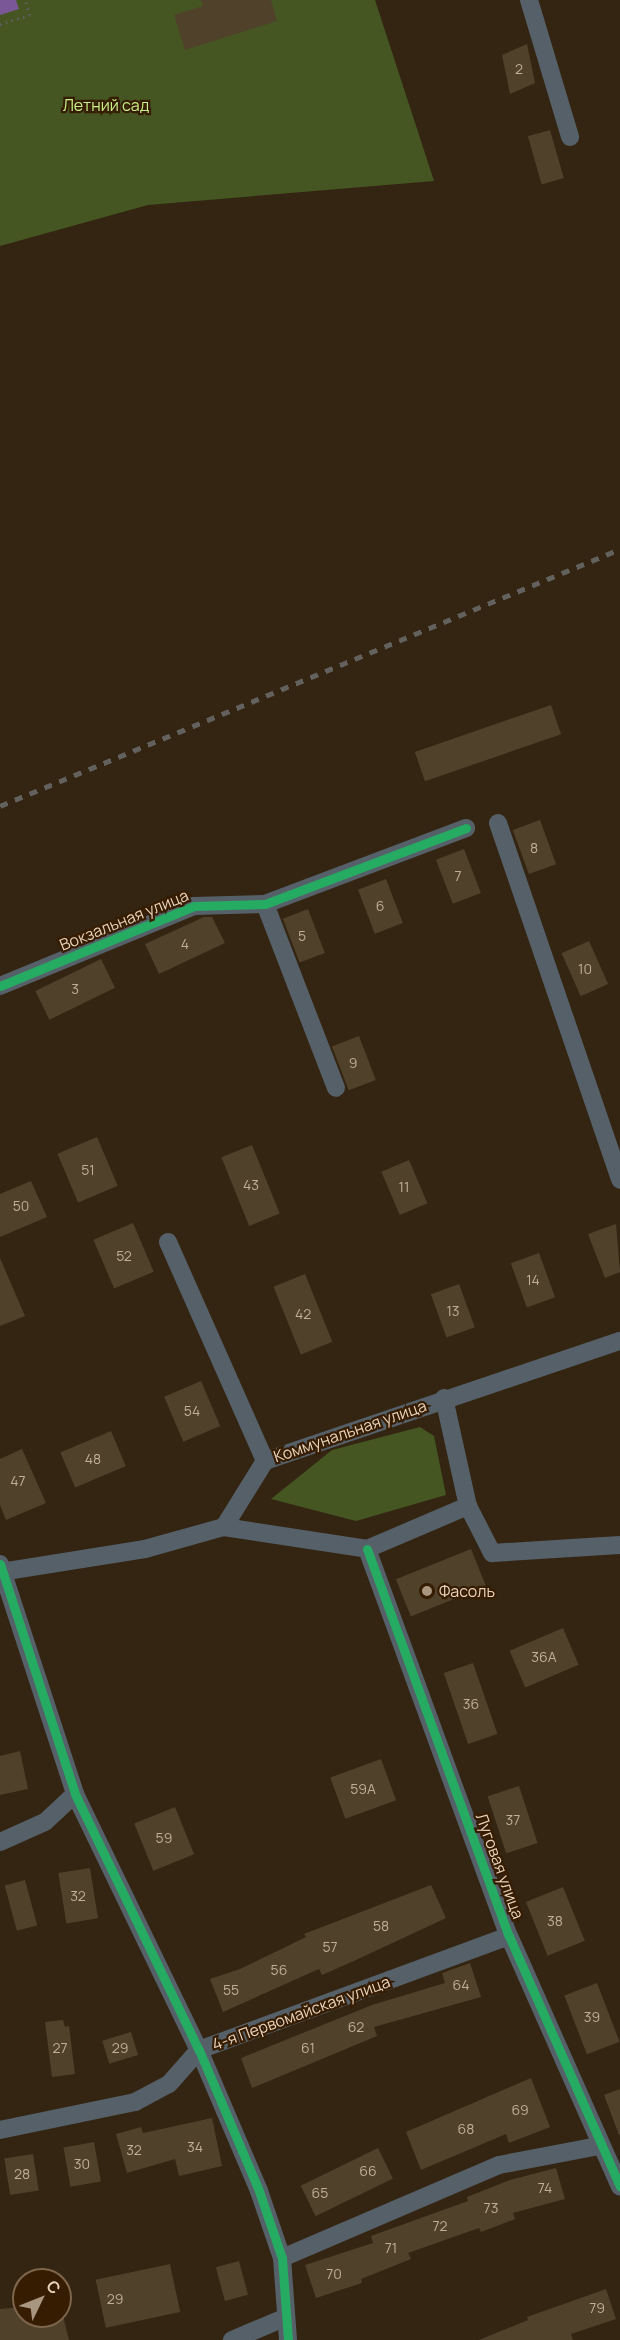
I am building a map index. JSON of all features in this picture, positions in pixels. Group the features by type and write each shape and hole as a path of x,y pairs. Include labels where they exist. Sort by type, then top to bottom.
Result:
{"street":[{"path":"529,0 570,137"},
{"path":"498,823 620,1180"},
{"name":"Вокзальная улица","path":"0,986 194,906 265,904 466,828"},
{"path":"265,904 336,1089"},
{"path":"168,1242 265,1461"},
{"name":"Коммунальная улица","path":"224,1527 265,1461 444,1398 620,1341"},
{"path":"444,1398 468,1506 492,1553 620,1545"},
{"path":"288,2340 284,2318 282,2259 259,2191 199,2050 75,1794 1,1569 145,1549 224,1527 368,1550 468,1506"},
{"name":"Луговая улица","path":"368,1550 509,1936 599,2146 620,2187"},
{"path":"0,1842 45,1822 75,1794"},
{"name":"4-я Первомайская улица","path":"0,2130 135,2102 169,2084 199,2050 509,1936"},
{"path":"282,2259 499,2165 599,2146"},
{"path":"232,2340 284,2318"}],"path":[{"path":"0,24 30,15 25,0"}],"green space":[{"name":"Летний сад","path":"0,0 375,0 434,181 148,205 0,246"},
{"path":"420,1427 434,1436 446,1495 356,1521 271,1499 332,1450"}],"shaded area":[{"path":"0,0 16,0 19,9 0,15"}],"building":[{"path":"201,0 271,0 277,21 185,50 174,15 203,6"},
{"path":"527,44 535,83 510,94 502,55"},
{"path":"550,130 564,178 542,184 528,136"},
{"path":"551,705 561,734 425,781 415,752"},
{"path":"540,820 556,864 529,874 513,830"},
{"path":"464,849 481,893 453,904 436,860"},
{"path":"386,879 403,923 375,934 358,890"},
{"path":"308,909 325,953 300,963 283,919"},
{"path":"204,917 212,917 225,943 159,974 145,944"},
{"path":"589,941 608,984 581,996 562,953"},
{"path":"101,959 115,988 49,1020 35,991"},
{"path":"359,1036 376,1080 349,1090 332,1046"},
{"path":"97,1137 118,1186 78,1203 57,1154"},
{"path":"252,1145 280,1214 249,1226 221,1157"},
{"path":"409,1160 427,1203 400,1215 381,1172"},
{"path":"31,1181 47,1217 0,1237 0,1194"},
{"path":"133,1223 154,1272 114,1289 93,1240"},
{"path":"616,1224 620,1272 605,1278 588,1234"},
{"path":"539,1253 555,1297 527,1307 511,1263"},
{"path":"0,1258 25,1316 0,1326"},
{"path":"305,1274 332,1342 301,1354 273,1287"},
{"path":"459,1284 475,1327 447,1337 431,1294"},
{"path":"201,1381 220,1426 183,1442 164,1397"},
{"path":"111,1431 126,1466 75,1487 60,1452"},
{"path":"22,1449 46,1503 6,1520 0,1505 0,1459"},
{"path":"471,1549 486,1586 411,1616 396,1579"},
{"path":"563,1628 579,1665 525,1687 510,1651"},
{"path":"473,1663 497,1734 468,1744 444,1673"},
{"path":"20,1751 28,1789 0,1795 0,1756"},
{"path":"381,1759 396,1800 345,1819 330,1777"},
{"path":"519,1786 538,1843 506,1853 488,1796"},
{"path":"175,1807 194,1854 153,1871 134,1823"},
{"path":"90,1868 98,1918 66,1923 58,1873"},
{"path":"25,1880 37,1925 17,1931 5,1885"},
{"path":"431,1885 446,1918 322,1975 319,1969 223,2012 210,1979 240,1969 306,1937 304,1934"},
{"path":"563,1887 585,1941 548,1956 526,1902"},
{"path":"470,1963 481,1997 374,2027 377,2036 252,2088 241,2058 372,2005 445,1983 442,1973"},
{"path":"597,1983 620,2042 587,2054 564,1996"},
{"path":"63,2020 65,2027 69,2026 75,2074 52,2077 45,2022"},
{"path":"131,2032 138,2055 109,2064 102,2041"},
{"path":"531,2078 550,2127 509,2143 506,2134 421,2170 406,2132"},
{"path":"620,2089 620,2135 619,2135 604,2095"},
{"path":"212,2118 222,2166 179,2176 175,2159 127,2173 116,2134 141,2127 143,2133"},
{"path":"94,2142 101,2181 70,2187 63,2147"},
{"path":"378,2148 393,2179 316,2216 301,2186"},
{"path":"33,2154 39,2191 10,2195 4,2159"},
{"path":"556,2168 565,2199 513,2213 515,2219 481,2232 479,2228 408,2253 411,2259 361,2279 362,2283 316,2298 305,2265 373,2243 371,2236 468,2201 467,2197 510,2180"},
{"path":"239,2261 248,2295 225,2301 216,2267"},
{"path":"170,2264 180,2312 106,2328 96,2280"},
{"path":"606,2289 616,2319 571,2334 573,2340 479,2340 528,2320 527,2317"},
{"path":"12,2308 12,2328 66,2328 69,2340 0,2340 0,2309"}],"railway":[{"path":"0,806 620,549"}],"cycle path":[{"path":"0,986 194,906 265,904 466,828"},
{"path":"367,1549 509,1936 620,2187"},
{"path":"0,1564 75,1794 199,2050 259,2191 282,2258 288,2340"}],"place":[{"name":"Фасоль","path":"427,1591"}]}
